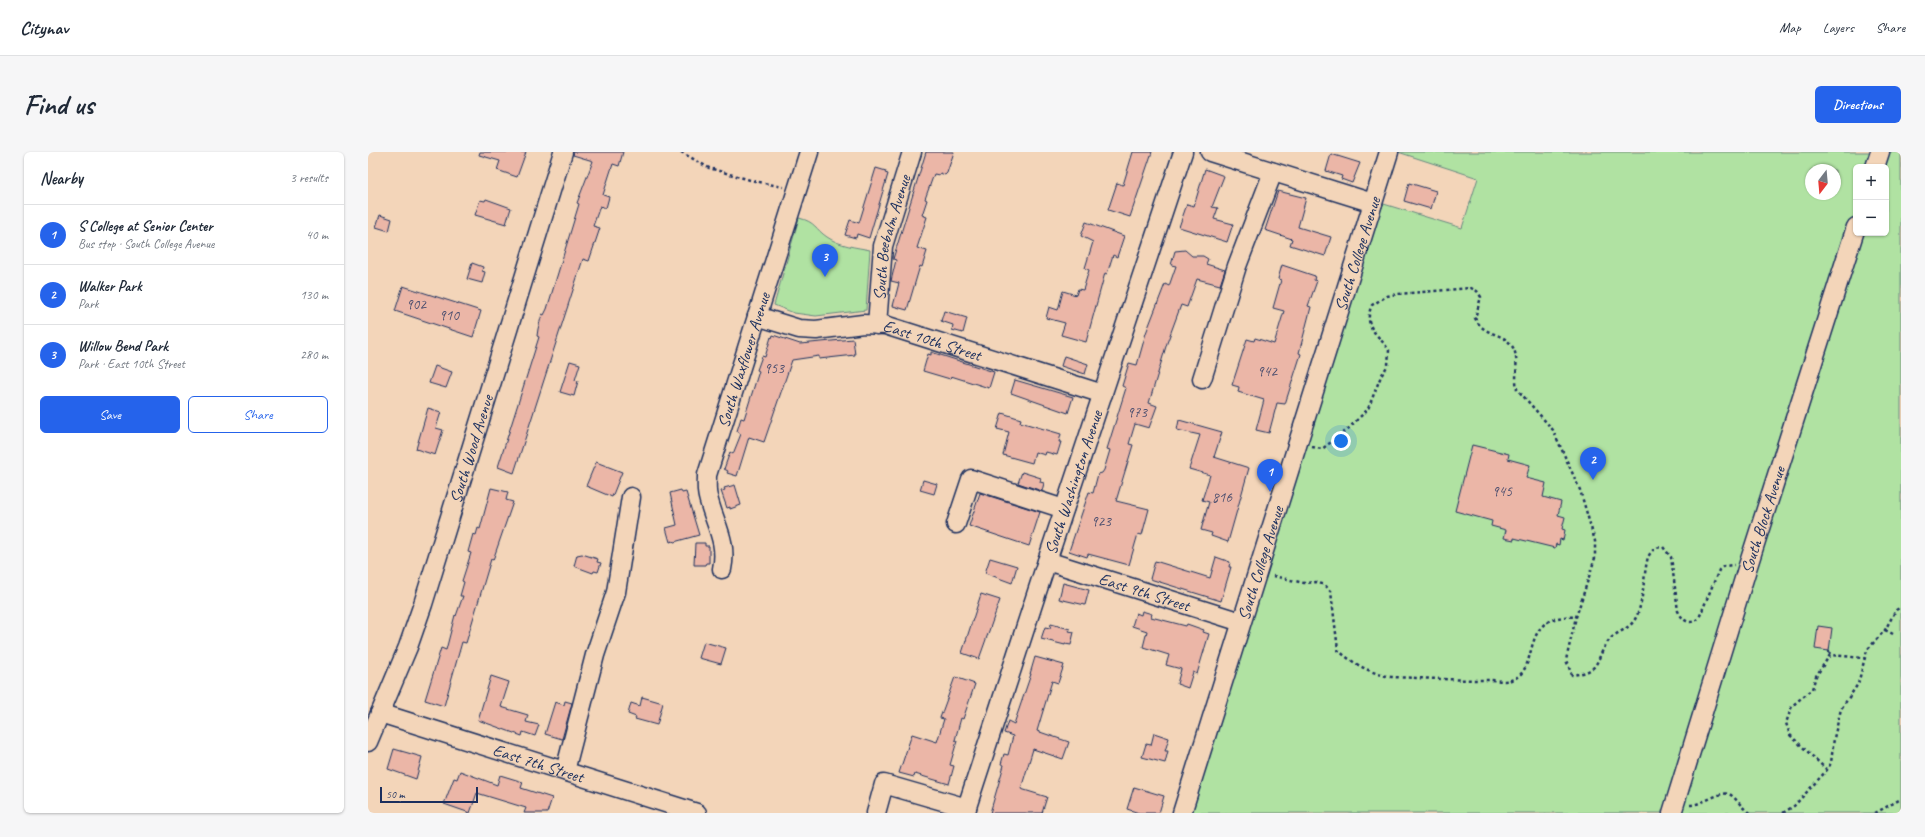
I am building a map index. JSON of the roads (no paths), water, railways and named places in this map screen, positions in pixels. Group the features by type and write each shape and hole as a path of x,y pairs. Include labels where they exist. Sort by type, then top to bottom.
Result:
{"street":[{"name":"South Wood Avenue","path":"368,742 408,647 423,604 563,152"},
{"name":"South Waxflower Avenue","path":"722,569 725,556 722,539 707,495 707,475 809,152"},
{"name":"South Beebalm Avenue","path":"877,325 882,246 912,152"},
{"name":"South Washington Avenue","path":"966,811 1064,509 1183,152"},
{"path":"1210,152 1373,203"},
{"name":"South College Avenue","path":"1182,813 1389,152"},
{"path":"1876,164 1880,152"},
{"path":"1202,379 1237,266 1273,172"},
{"name":"South Block Avenue","path":"1679,809 1747,569 1853,236"},
{"name":"East 10th Street","path":"757,316 799,329 885,325 1103,394"},
{"path":"956,524 971,479 1064,509"},
{"path":"565,771 593,663 616,592 631,497"},
{"name":"East 9th Street","path":"1047,561 1241,622"},
{"name":"East 7th Street","path":"380,713 697,813"},
{"path":"876,813 884,784 966,811"}],"place":[{"name":"Willow Bend Park","path":"825,277"},
{"name":"Walker Park","path":"1593,480"},
{"name":"S College at Senior Center","path":"1270,492"}]}
